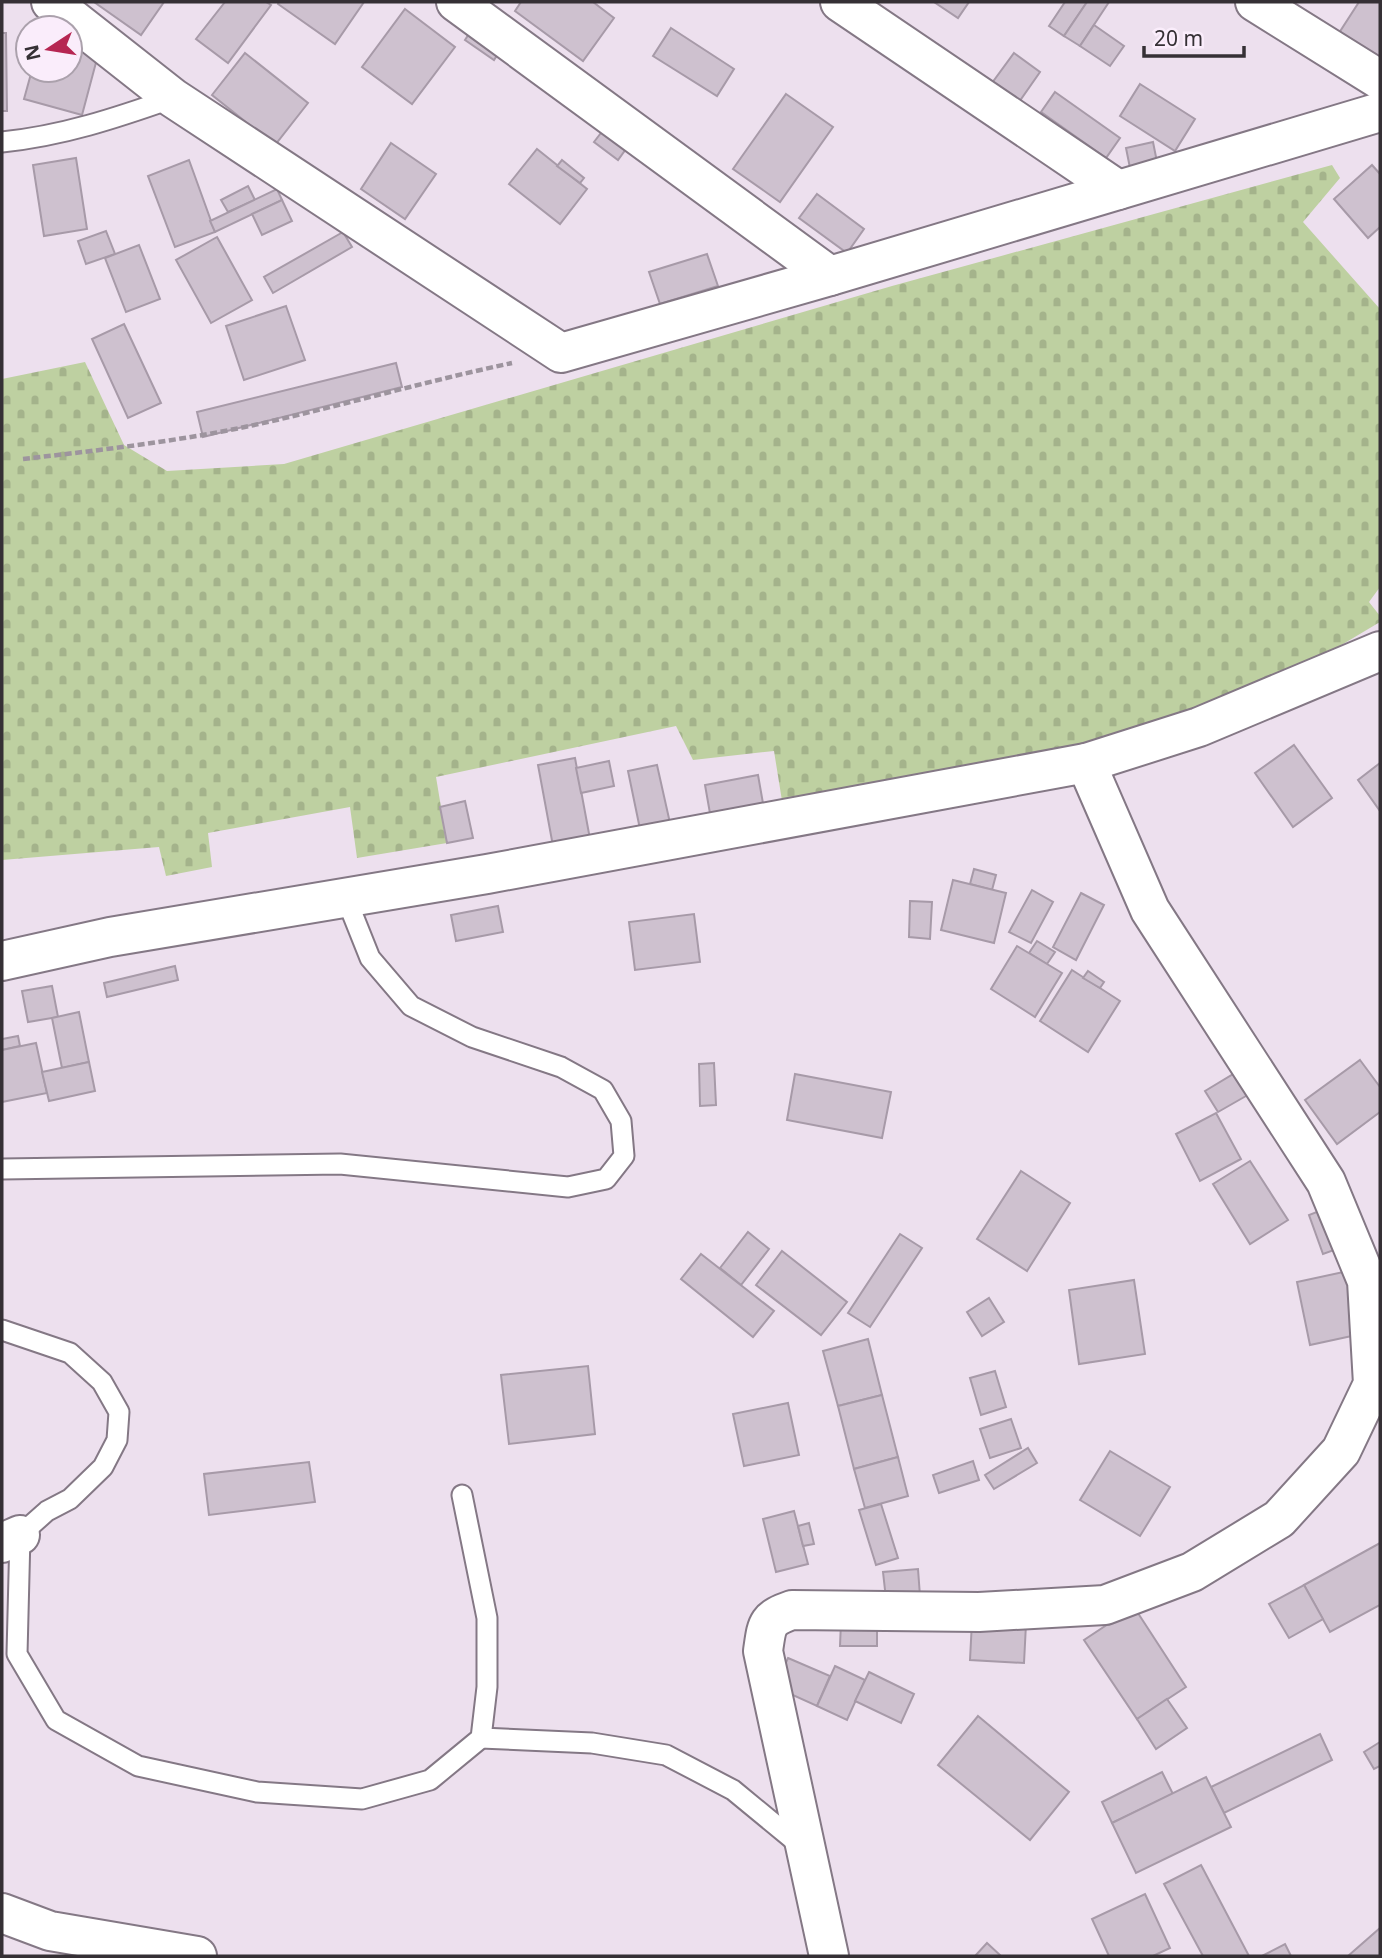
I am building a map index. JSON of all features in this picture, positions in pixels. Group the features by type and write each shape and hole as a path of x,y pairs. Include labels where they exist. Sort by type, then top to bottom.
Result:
{"street":[{"path":"51,2 173,97 561,352 830,276 1380,112"},
{"path":"456,2 830,276"},
{"path":"840,2 1118,190"},
{"path":"1255,2 1380,80"},
{"path":"2,961 110,937 346,898 1086,763 1199,727 1380,651"},
{"path":"829,1956 763,1651 766,1629 774,1616 792,1610 979,1612 1105,1605 1192,1572 1279,1519 1341,1451 1376,1387 1367,1281 1326,1182 1150,910 1086,763"},
{"path":"2,1913 50,1931 197,1956"}],"lane":[{"path":"2,142 34,139 104,122 173,97"},
{"path":"2,1170 340,1164 568,1187 606,1179 624,1156 621,1121 603,1090 561,1067 472,1037 411,1006 370,958 346,898"},
{"path":"2,1330 71,1353 102,1382 118,1412 117,1440 103,1467 70,1499 47,1511 11,1539 17,1654 56,1720 138,1766 257,1792 362,1799 430,1780 481,1738 592,1743 666,1755 733,1790 807,1851"},
{"path":"462,1494 487,1618 488,1687 481,1738"}],"path":[{"path":"23,459 118,448 258,424 443,377 561,352"}],"green space":[{"path":"1332,165 1340,178 1303,222 1380,309 1380,587 1369,602 1380,616 1380,622 1249,700 1090,754 783,807 774,751 693,760 676,726 436,777 447,843 357,858 350,807 208,833 212,867 166,876 159,847 2,860 2,379 85,362 124,445 167,471 284,464 892,286"}],"building":[{"path":"94,2 164,2 141,35"},
{"path":"225,2 266,2 271,5 228,63 196,39"},
{"path":"364,2 335,44 278,4"},
{"path":"521,2 593,2 614,18 583,61 515,11"},
{"path":"934,2 969,2 958,18"},
{"path":"1065,2 1087,2 1064,36 1049,26"},
{"path":"1087,2 1109,2 1080,46 1064,36"},
{"path":"1359,2 1380,2 1380,60 1339,33"},
{"path":"405,9 455,47 412,104 362,67"},
{"path":"1094,25 1124,46 1110,66 1080,46"},
{"path":"474,26 503,46 494,60 465,40"},
{"path":"671,28 734,69 717,96 653,56"},
{"path":"2,33 6,33 7,111 2,111"},
{"path":"84,51 98,55 82,115 24,99 28,84 84,84"},
{"path":"245,53 308,103 275,145 212,95"},
{"path":"1014,53 1040,72 1019,102 992,83"},
{"path":"1140,84 1195,119 1175,151 1120,116"},
{"path":"1055,92 1120,138 1106,158 1041,112"},
{"path":"786,94 833,127 780,202 733,169"},
{"path":"607,125 631,142 618,160 594,142"},
{"path":"1153,142 1158,167 1131,173 1126,148"},
{"path":"391,143 436,174 405,219 361,189"},
{"path":"537,149 587,189 560,224 509,184"},
{"path":"76,158 87,229 44,236 33,165"},
{"path":"189,160 215,232 175,247 148,176"},
{"path":"562,160 584,178 580,183 557,166"},
{"path":"1372,165 1380,174 1380,227 1368,238 1334,199"},
{"path":"248,186 255,200 228,212 221,200"},
{"path":"277,189 282,200 215,232 210,221"},
{"path":"817,194 864,229 847,253 799,218"},
{"path":"282,200 292,221 262,235 252,214"},
{"path":"106,231 115,254 86,264 78,241"},
{"path":"343,232 352,247 273,293 264,277"},
{"path":"217,237 252,300 211,323 176,260"},
{"path":"139,245 160,299 126,312 105,258"},
{"path":"707,254 718,286 660,304 649,272"},
{"path":"286,306 305,360 244,380 226,326"},
{"path":"124,324 161,403 128,418 92,339"},
{"path":"396,363 402,387 203,437 197,412"},
{"path":"1294,745 1332,798 1293,827 1255,773"},
{"path":"575,758 590,839 553,846 538,765"},
{"path":"609,761 614,786 581,793 576,768"},
{"path":"1380,763 1380,811 1358,780"},
{"path":"657,765 670,823 640,829 628,771"},
{"path":"758,775 764,809 711,819 705,785"},
{"path":"465,801 473,838 447,843 440,807"},
{"path":"974,869 996,875 992,890 970,884"},
{"path":"953,880 1006,893 994,943 941,930"},
{"path":"1032,890 1053,902 1031,943 1009,932"},
{"path":"1081,893 1104,905 1076,960 1053,947"},
{"path":"910,901 932,902 930,939 909,937"},
{"path":"498,906 503,932 456,941 451,915"},
{"path":"694,914 700,962 635,970 629,922"},
{"path":"1037,941 1055,952 1047,964 1029,953"},
{"path":"1017,946 1062,973 1035,1017 991,989"},
{"path":"175,966 178,980 107,997 104,983"},
{"path":"1072,970 1120,1001 1088,1052 1040,1021"},
{"path":"1088,971 1104,982 1100,988 1083,978"},
{"path":"52,986 58,1017 28,1022 22,991"},
{"path":"79,1012 89,1062 62,1068 52,1018"},
{"path":"18,1036 20,1046 2,1050 2,1039"},
{"path":"36,1043 47,1093 2,1102 2,1050"},
{"path":"1360,1060 1380,1087 1380,1112 1337,1144 1305,1100"},
{"path":"89,1062 95,1091 49,1101 42,1072"},
{"path":"714,1063 716,1105 700,1106 699,1064"},
{"path":"1240,1070 1253,1092 1218,1112 1205,1091"},
{"path":"795,1074 891,1092 882,1138 787,1120"},
{"path":"1216,1113 1241,1159 1200,1181 1176,1134"},
{"path":"1250,1161 1288,1220 1250,1244 1213,1184"},
{"path":"1021,1171 1070,1203 1027,1271 977,1239"},
{"path":"1337,1204 1351,1244 1323,1254 1309,1215"},
{"path":"748,1232 769,1249 741,1285 720,1268"},
{"path":"900,1234 922,1248 870,1327 848,1313"},
{"path":"782,1251 847,1302 821,1335 756,1285"},
{"path":"701,1254 774,1311 753,1337 681,1279"},
{"path":"1362,1268 1375,1331 1310,1345 1297,1282"},
{"path":"1134,1280 1145,1354 1079,1364 1069,1290"},
{"path":"989,1298 1004,1322 982,1336 967,1312"},
{"path":"868,1339 882,1395 838,1406 823,1351"},
{"path":"588,1366 595,1434 509,1444 501,1375"},
{"path":"995,1371 1006,1407 981,1415 970,1378"},
{"path":"882,1395 898,1457 854,1469 838,1406"},
{"path":"788,1403 799,1455 744,1466 733,1414"},
{"path":"1011,1419 1021,1448 990,1458 980,1429"},
{"path":"1028,1448 1037,1463 994,1489 985,1475"},
{"path":"1110,1451 1170,1487 1140,1536 1080,1500"},
{"path":"898,1457 908,1496 865,1508 854,1469"},
{"path":"973,1461 979,1480 939,1493 933,1475"},
{"path":"309,1462 315,1502 209,1515 204,1474"},
{"path":"881,1504 898,1558 876,1565 859,1510"},
{"path":"794,1511 808,1564 776,1572 763,1519"},
{"path":"809,1523 814,1544 803,1546 798,1526"},
{"path":"1380,1543 1380,1605 1330,1632 1304,1585"},
{"path":"918,1569 920,1596 886,1599 883,1572"},
{"path":"1304,1585 1323,1619 1289,1638 1269,1604"},
{"path":"1134,1607 1186,1687 1137,1719 1084,1640"},
{"path":"972,1621 1026,1624 1024,1663 970,1660"},
{"path":"841,1622 877,1623 877,1646 840,1646"},
{"path":"788,1658 830,1676 817,1706 775,1687"},
{"path":"835,1666 865,1680 847,1720 817,1706"},
{"path":"869,1672 914,1694 901,1723 855,1701"},
{"path":"1167,1699 1187,1728 1156,1749 1137,1719"},
{"path":"978,1716 1069,1792 1030,1840 938,1765"},
{"path":"1320,1734 1332,1760 1224,1813 1211,1787"},
{"path":"1380,1742 1380,1766 1374,1769 1364,1752"},
{"path":"1162,1772 1173,1794 1112,1823 1102,1802"},
{"path":"1206,1777 1231,1827 1136,1873 1112,1823"},
{"path":"1201,1865 1249,1956 1203,1956 1164,1884"},
{"path":"1145,1894 1170,1948 1153,1956 1109,1956 1092,1919"},
{"path":"1380,1928 1380,1956 1348,1956"},
{"path":"987,1943 1001,1956 975,1956"},
{"path":"1285,1944 1291,1956 1262,1956"}]}
